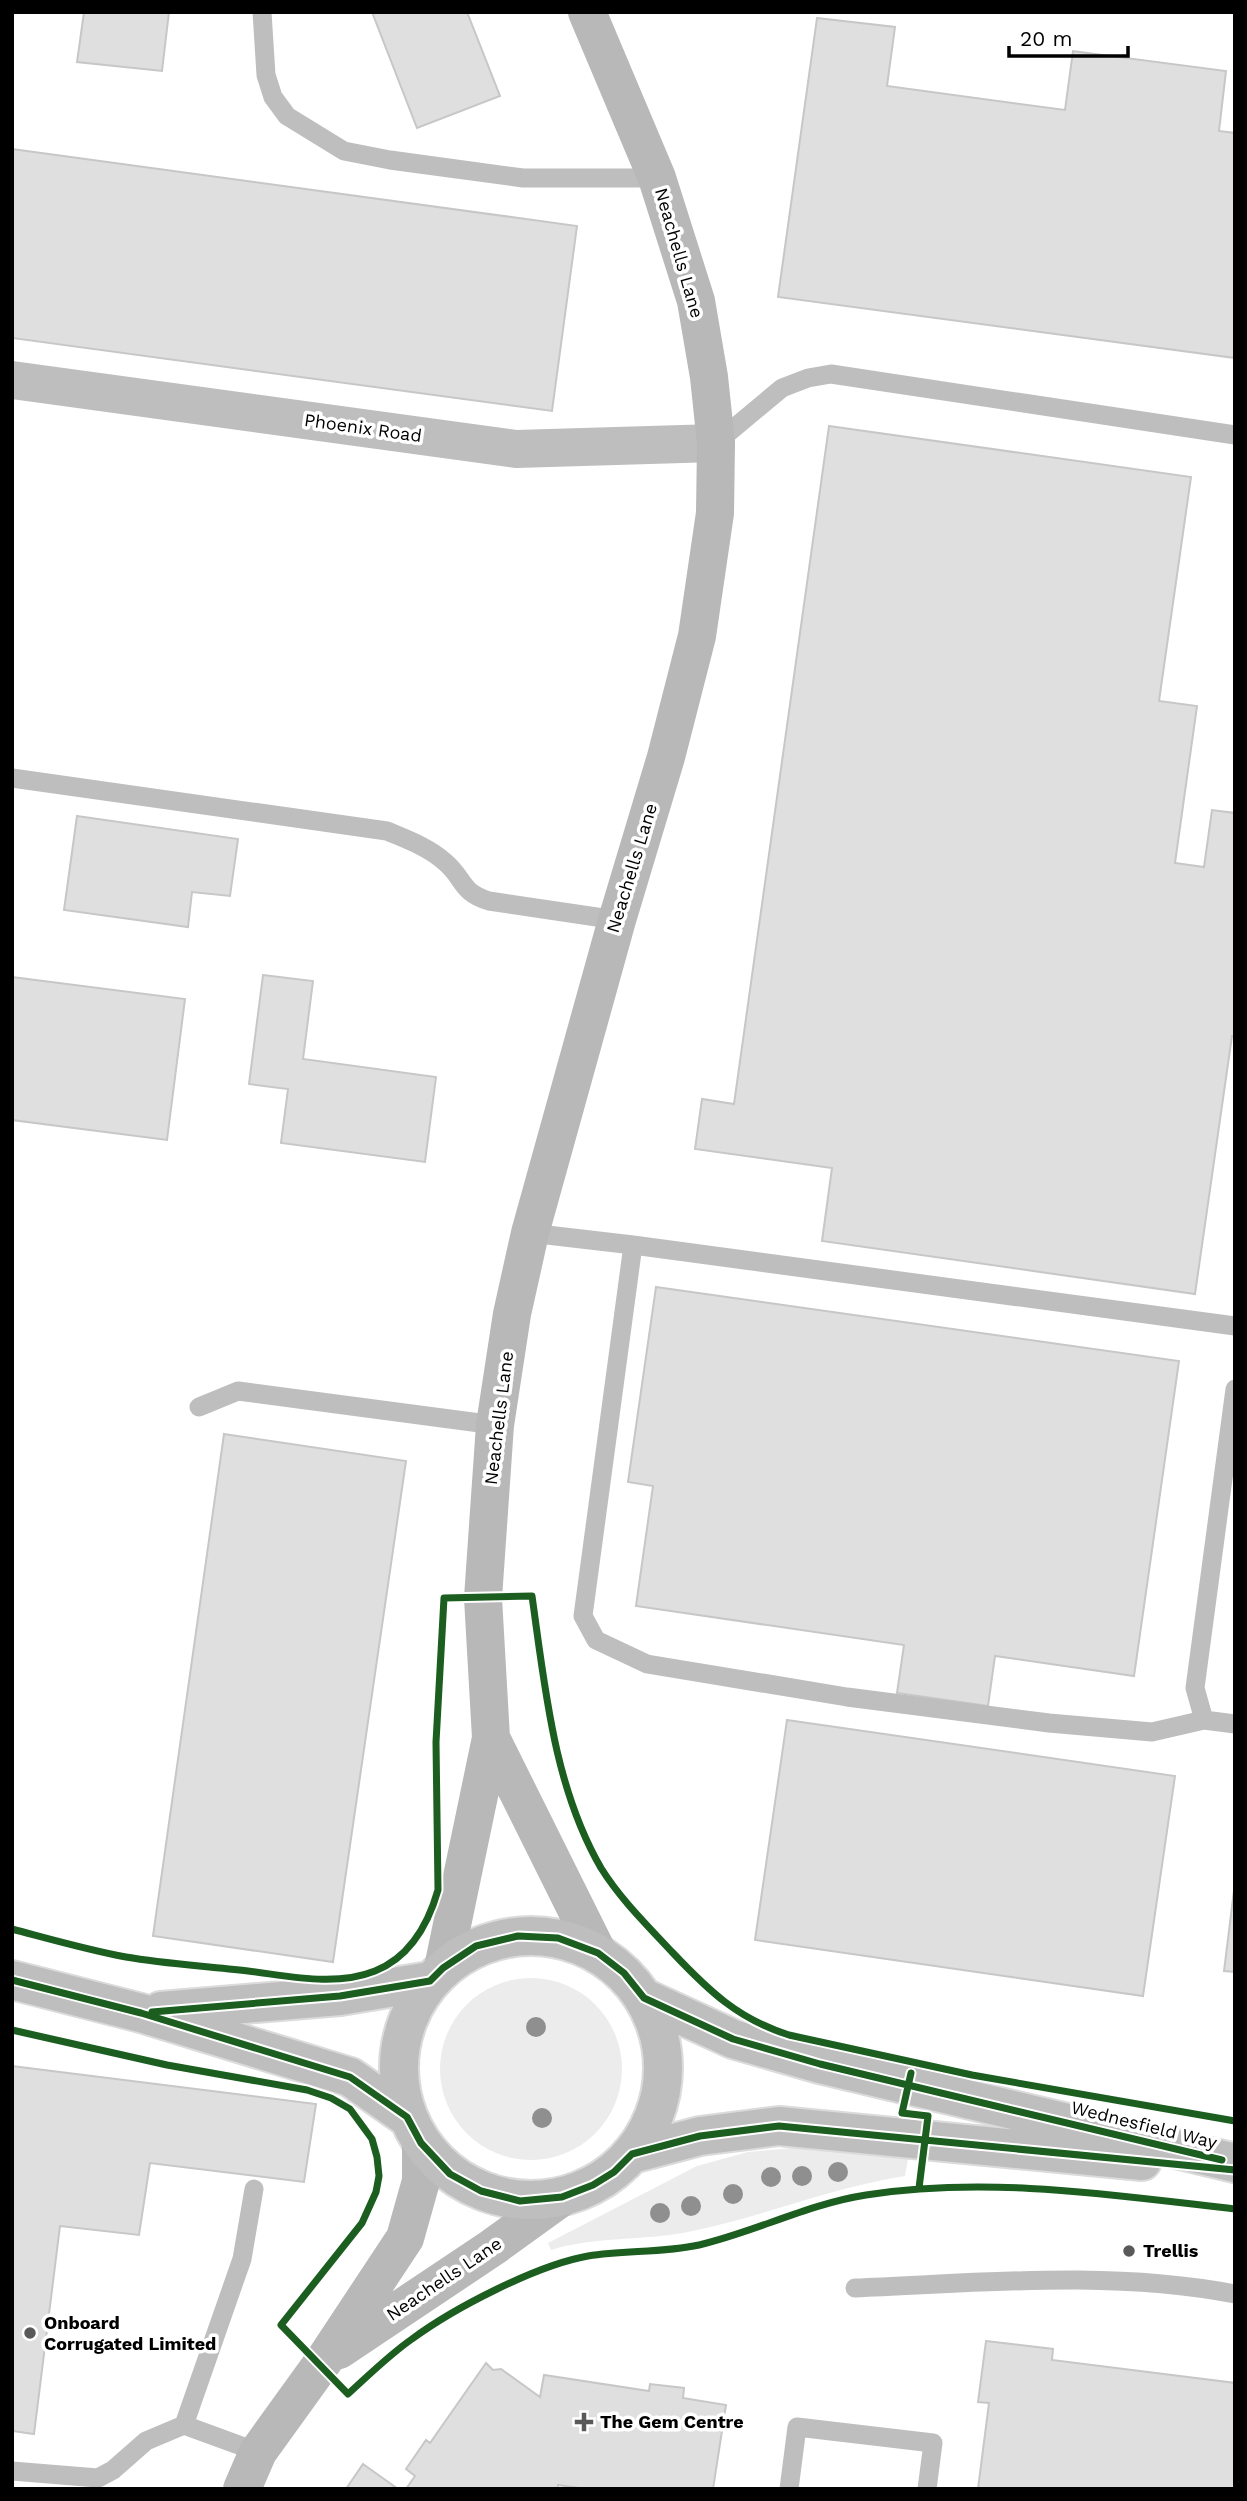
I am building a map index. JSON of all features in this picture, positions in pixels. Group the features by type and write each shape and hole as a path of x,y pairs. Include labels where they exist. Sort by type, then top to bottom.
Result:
{"main road":[{"name":"Phoenix Road","path":"12,380 516,449 716,443"},
{"path":"12,1980 141,2013 350,2077 414,2130 450,2174 481,2191 520,2200 562,2197 593,2185 614,2172 632,2154 654,2119 664,2075 661,2039 644,1998 624,1973 597,1952 558,1938 518,1936 476,1947 436,1975 407,2020 398,2068 414,2130"},
{"path":"141,2013 340,1996 436,1975"},
{"name":"Wednesfield Way","path":"644,1998 733,2039 820,2064 1235,2163"},
{"name":"Wednesfield Way","path":"632,2154 700,2136 779,2126 1235,2170"}],"street":[{"name":"Neachells Lane","path":"436,1975 491,1738 482,1598 495,1425 512,1314 530,1233 617,920 666,757 697,636 715,513 716,443 709,377 696,301 657,178 587,12"},
{"name":"Neachells Lane","path":"491,1738 597,1952"},
{"name":"Neachells Lane","path":"242,2489 258,2452 325,2359 405,2238 421,2181 414,2130"},
{"name":"Neachells Lane","path":"325,2359 493,2247 562,2197"}],"lane":[{"path":"262,12 267,75 273,97 287,116 344,151 523,178 657,178"},
{"path":"716,443 782,387 831,374 1235,435"},
{"path":"12,778 387,831 425,847 436,855 475,897 617,920"},
{"path":"530,1233 1235,1326"},
{"path":"633,1245 583,1616 596,1640 647,1664 847,1697 1049,1723 1152,1732 1204,1720 1235,1724"},
{"path":"1204,1720 1195,1688 1235,1389"},
{"path":"199,1407 238,1391 495,1425"},
{"path":"184,2425 242,2259 254,2189"},
{"path":"855,2288 1090,2280 1187,2286 1235,2294"},
{"path":"12,2471 98,2477 113,2470 146,2441 184,2425 258,2452"},
{"path":"789,2489 797,2427 933,2443 927,2489"}],"shaded area":[{"path":"531,1978 566,1985 582,1993 595,2005 607,2018 615,2034 622,2069 615,2104 607,2120 595,2133 582,2145 566,2153 531,2160 496,2153 480,2145 467,2133 455,2120 447,2104 440,2069 447,2034 455,2018 467,2005 480,1993 496,1985"},
{"path":"792,2148 840,2150 908,2159 905,2176 849,2188 715,2226 671,2235 585,2243 551,2250 548,2243 697,2166 748,2152"}],"building":[{"path":"84,12 169,12 162,71 77,62"},
{"path":"372,12 467,12 500,96 417,128"},
{"path":"817,18 895,27 887,86 1065,110 1073,51 1226,71 1219,131 1235,133 1235,358 778,297"},
{"path":"12,149 577,226 552,411 12,338"},
{"path":"829,426 1191,477 1159,701 1197,706 1175,863 1204,867 1212,810 1235,813 1235,1036 1232,1036 1195,1294 822,1241 832,1168 695,1149 702,1099 734,1104"},
{"path":"77,816 238,839 230,896 192,892 188,927 64,910"},
{"path":"263,975 313,981 303,1059 436,1077 425,1162 281,1143 288,1089 249,1084"},
{"path":"12,977 185,999 167,1140 12,1120"},
{"path":"656,1287 1179,1361 1134,1676 995,1656 988,1706 897,1693 904,1645 636,1606 653,1486 628,1482"},
{"path":"224,1434 406,1461 333,1962 153,1936"},
{"path":"787,1720 1175,1776 1143,1996 755,1940"},
{"path":"1235,1882 1235,1972 1224,1971"},
{"name":"Onboard Corrugated Limited","path":"12,2066 316,2104 304,2182 150,2163 139,2235 60,2226 34,2434 12,2431"},
{"path":"986,2341 1053,2349 1052,2360 1235,2383 1235,2489 978,2489 989,2403 978,2402"},
{"name":"The Gem Centre","path":"486,2363 493,2370 501,2369 540,2397 544,2375 649,2391 650,2384 684,2388 683,2398 726,2405 713,2489 586,2489 558,2485 558,2489 406,2489 415,2476 406,2469 426,2440 430,2443"},
{"path":"363,2464 398,2489 346,2489"}],"cycle path":[{"path":"12,1929 126,1957 296,1977 328,1979 360,1976 387,1965 416,1938 429,1915 438,1890 436,1742 444,1598 532,1596 554,1736 572,1804 585,1837 601,1868 626,1902 686,1967 725,2002 754,2021 789,2035 972,2075 1235,2121"},
{"path":"152,2012 340,1996 430,1981 443,1968 476,1946 518,1936 558,1938 598,1953 624,1973 644,1998 733,2039 820,2064 1222,2160"},
{"path":"12,1980 141,2013 350,2077 407,2117 421,2143 450,2174 481,2191 520,2201 562,2197 593,2185 614,2172 632,2154 700,2136 779,2126 1235,2170"},
{"path":"12,2030 167,2065 307,2090 331,2098 350,2109 372,2139 379,2176 376,2192 362,2223 281,2325 348,2394 395,2352 430,2327 473,2301 545,2268 588,2256 699,2245 844,2199 912,2190 1004,2187 1097,2193 1235,2209"},
{"path":"911,2073 902,2113 928,2116 919,2188"}],"place":[{"name":"Trellis","path":"1129,2251"},
{"name":"Onboard Corrugated Limited","path":"30,2333"},
{"name":"The Gem Centre","path":"584,2422"}]}
